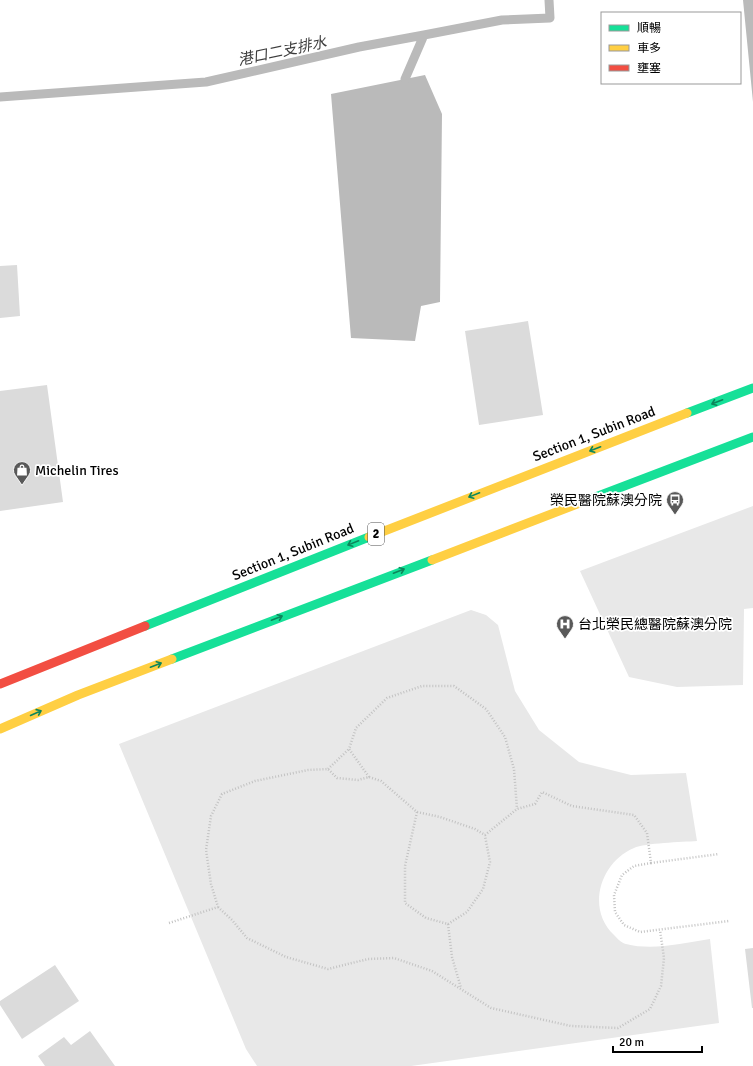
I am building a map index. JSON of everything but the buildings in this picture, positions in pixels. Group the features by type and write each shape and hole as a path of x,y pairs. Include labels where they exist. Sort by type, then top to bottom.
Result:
{"main road":[{"name":"Section 1, Subin Road","path":"0,684 474,495 753,388"},
{"path":"0,729 85,692 753,437"}],"path":[{"path":"517,809 514,769 505,737 486,709 454,686 422,686 387,698 356,728 349,749 328,769 308,770 255,781 222,794 211,816 206,850 211,884 218,907 232,920 246,938 286,957 328,969 368,959 394,958 432,971 491,1008 571,1026 618,1028 650,1009 661,986 664,958 660,930"},
{"path":"349,749 369,777"},
{"path":"328,769 338,778 358,780 369,777 381,780 417,812 440,817 475,829 485,836 490,862 483,889 467,912 448,924 426,918 405,903 405,866 417,812"},
{"path":"485,836 517,809 535,804 542,792 572,806 634,815 647,833 651,863"},
{"path":"719,854 634,866 622,875 614,895 615,912 624,925 640,932 729,921"},
{"path":"170,923 218,907"},
{"path":"448,924 452,957 461,988"}],"shaded area":[{"path":"743,0 753,0 753,102"},
{"path":"425,75 442,114 440,302 421,306 415,341 351,338 331,94"},
{"path":"753,506 753,608 744,609 743,685 677,687 629,677 580,571"},
{"path":"471,610 486,615 498,625 515,691 539,730 579,762 631,775 686,773 697,841 639,846 622,855 605,875 599,900 605,924 622,943 636,946 657,947 710,939 719,1023 411,1066 257,1066 246,1049 119,744"}],"waterway":[{"name":"港口二支排水","path":"0,97 206,82 359,47 502,20 550,18 549,0"},
{"path":"405,79 424,35"}],"traffic: fast":[{"path":"687,413 753,388"},
{"path":"585,501 753,437"},
{"path":"145,626 369,537"},
{"path":"172,659 432,560"}],"traffic: slow":[{"path":"369,537 687,413"},
{"path":"432,560 585,501"},
{"path":"0,729 78,695 172,659"}],"traffic: jam":[{"path":"0,684 145,626"}],"place":[{"name":"Michelin Tires","path":"22,485"},
{"name":"榮民醫院蘇澳分院","path":"675,515"},
{"name":"台北榮民總醫院蘇澳分院","path":"565,639"}]}
